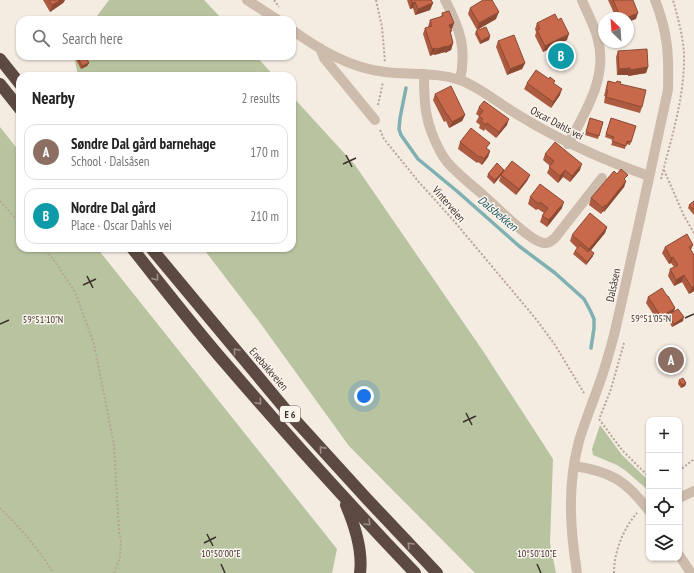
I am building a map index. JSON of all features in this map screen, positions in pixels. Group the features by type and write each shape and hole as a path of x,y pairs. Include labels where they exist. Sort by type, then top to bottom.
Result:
{"highway":[{"path":"0,59 16,79"},
{"path":"0,84 16,104"},
{"name":"E 6","path":"135,252 225,363 341,494 415,573"},
{"name":"Enebakkveien","path":"154,252 286,410 437,573"},
{"name":"E 6","path":"341,494 352,520 360,548 360,573"}],"street":[{"path":"247,0 272,16"},
{"path":"445,0 458,25 462,39 463,57 460,80"},
{"path":"568,144 584,114 595,87 601,56 599,42 582,0"},
{"name":"Dalsåsen","path":"577,573 572,540 570,487 579,440 610,351 668,90 668,44 662,16 655,0"},
{"name":"Oscar Dahls vei","path":"296,33 320,48 352,65 385,72 443,76 460,80 568,144 649,176"},
{"path":"320,48 324,58 374,120"},
{"path":"424,74 424,100 428,127 440,152 457,173 528,235 539,242 545,244 555,238 602,178"},
{"path":"574,466 596,470 611,475 631,491 645,510"},
{"path":"682,497 694,491"},
{"path":"682,560 691,573"}],"path":[{"path":"374,120 385,72 384,42 376,0"},
{"name":"Vinterveien","path":"374,120 384,139 418,181 536,318 555,345 586,396"},
{"path":"664,169 684,216 694,233"},
{"path":"0,201 16,219"},
{"path":"47,252 75,292 94,344 114,445 119,531 121,540 120,558 114,573"},
{"path":"599,419 626,454 646,474"},
{"path":"682,469 694,459"},
{"path":"0,508 27,536 53,573"},
{"path":"614,573 616,556 620,542 631,521 645,510"}],"green space":[{"path":"109,0 204,0 219,16 97,16"},
{"path":"75,60 260,60 270,72 77,72"},
{"path":"296,100 355,165 483,351 553,459 550,543 556,573 475,573 349,446 258,320 206,252 296,252"},
{"path":"0,127 16,147 16,252 100,252 337,549 332,573 0,573"},
{"path":"600,425 622,455 646,478 646,488 617,465 593,455 592,449"}],"building":[{"path":"49,0 61,0 52,5"},
{"path":"411,0 431,0 433,3 418,9 415,2 412,3"},
{"path":"483,0 492,0 499,12 479,23 470,8"},
{"path":"613,0 633,0 638,13 634,15 634,12 618,12"},
{"path":"449,11 454,23 449,25 452,31 450,31 453,43 447,47 432,49 425,28 432,26 430,20 443,16 442,13"},
{"path":"555,14 558,20 561,18 569,34 545,46 537,30 540,29 537,23"},
{"path":"486,27 490,36 481,41 476,31"},
{"path":"514,35 525,63 510,69 498,41"},
{"path":"647,49 648,67 630,70 630,68 619,69 618,51"},
{"path":"79,60 87,60 89,63 82,66"},
{"path":"536,70 549,79 550,77 555,81 553,83 562,89 553,102 527,83"},
{"path":"608,81 616,83 617,81 621,82 620,84 646,90 642,107 606,97"},
{"path":"451,86 465,115 452,122 435,94"},
{"path":"484,101 509,119 499,132 487,123 486,125 481,121 483,119 479,116 483,111 479,107"},
{"path":"590,118 603,122 599,136 586,132"},
{"path":"611,118 636,126 631,142 627,141 626,146 612,141 614,137 606,134"},
{"path":"471,128 490,143 486,148 490,151 484,159 480,156 479,157 460,142"},
{"path":"555,142 582,164 572,176 565,170 560,176 549,167 554,161 545,154"},
{"path":"512,161 530,175 519,189 501,175"},
{"path":"497,163 504,170 495,180 488,174"},
{"path":"621,169 628,175 624,179 626,181 603,208 591,198 614,171 617,174"},
{"path":"540,184 564,202 549,220 542,216 548,208 540,202 539,204 530,197"},
{"path":"694,201 694,210 689,205"},
{"path":"590,213 607,227 589,249 572,235"},
{"path":"687,234 693,245 689,247 694,255 694,286 692,288 684,275 676,280 670,269 678,265 673,257 671,258 665,247"},
{"path":"580,245 588,252 590,250 594,253 587,262 575,251"},
{"path":"662,288 675,308 661,317 648,297"},
{"path":"678,309 684,317 674,324 668,315"},
{"path":"683,378 686,383 682,385 679,380"}],"waterway":[{"name":"Dalsbekken","path":"406,88 399,129 401,135 418,159 519,246 555,273 584,299 594,319 591,348"}],"place":[{"name":"Nordre Dal gård","path":"561,56"},
{"name":"Søndre Dal gård barnehage","path":"671,360"}]}
